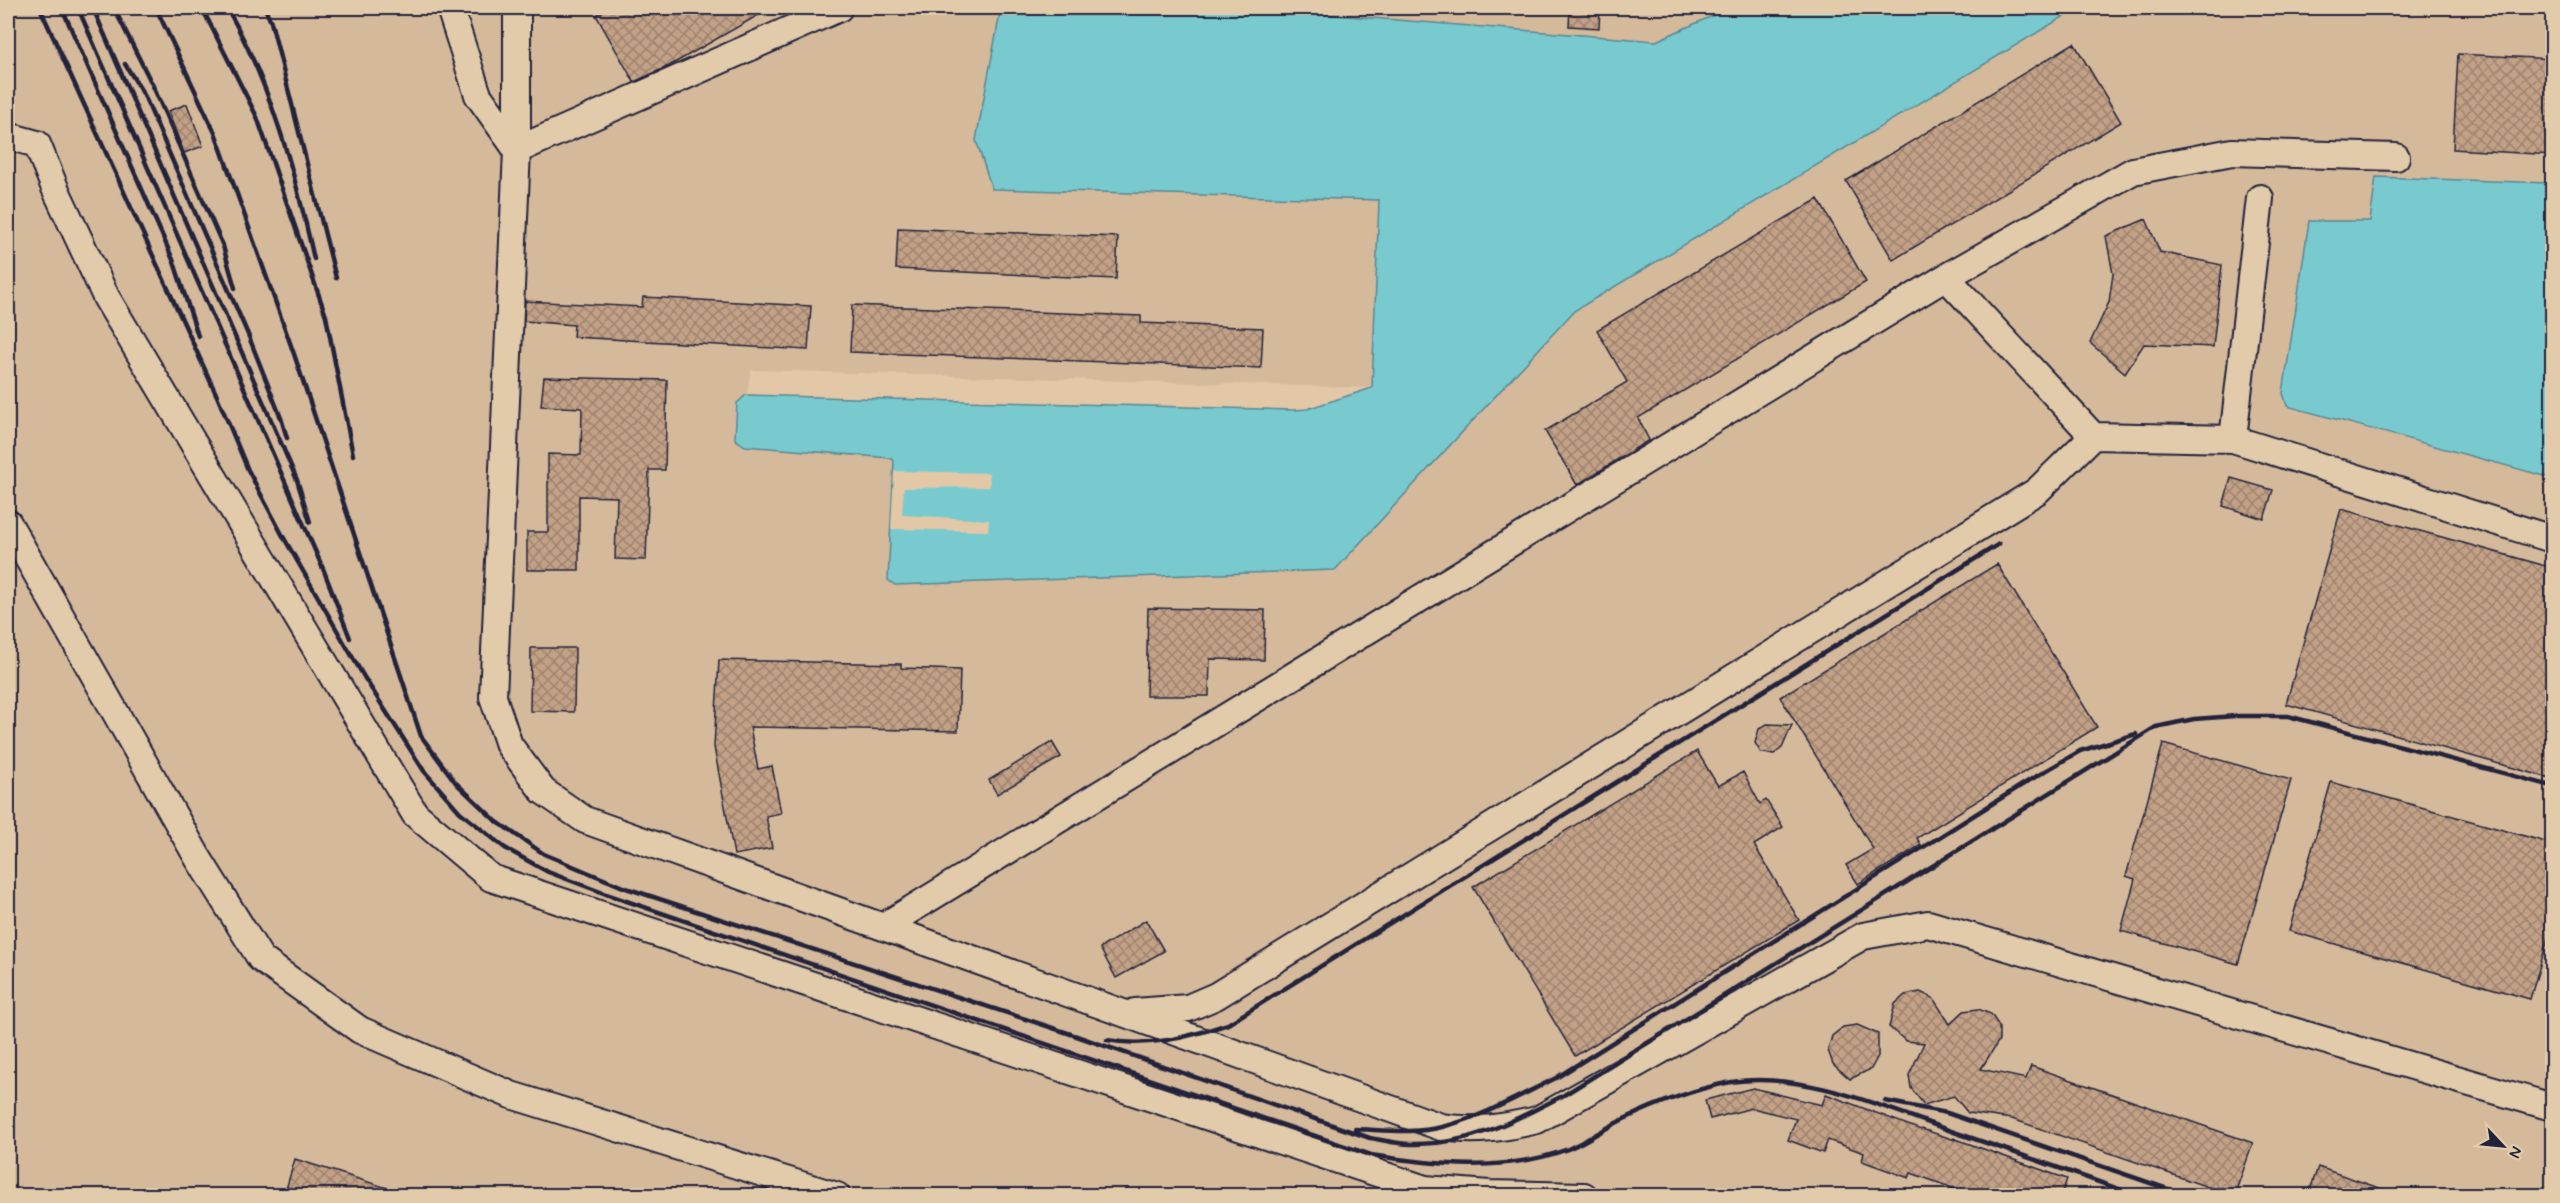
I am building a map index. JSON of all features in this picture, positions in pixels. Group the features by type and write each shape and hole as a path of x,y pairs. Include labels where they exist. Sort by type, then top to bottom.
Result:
{"lane":[{"path":"450,8 478,95 517,150"},
{"path":"517,8 517,150 493,697 509,745 543,791 585,820 1441,1127 1461,1130 1497,1129 1537,1120 1863,936 1928,924 2553,1107"},
{"path":"517,150 839,8"},
{"path":"8,136 37,144 106,297 415,814 491,878 1425,1190 1584,1196"},
{"path":"884,926 1946,278 2133,171 2232,152 2396,157"},
{"path":"2233,439 2260,198"},
{"path":"1946,278 2093,436"},
{"path":"1126,1013 1188,1008 1216,996 2037,491 2093,436 2233,439 2553,539"},
{"path":"8,523 198,858 261,959 360,1030 511,1095 837,1196"}],"shaded area":[{"path":"8,8 1003,8 992,189 1379,200 1372,388 751,370 739,439 894,447 900,555 1556,331 1574,311 2078,8 2552,8 2552,183 2377,177 2370,221 2283,393 2287,406 2552,478 2552,1195 8,1195"},
{"path":"1246,8 1730,8 1656,41"}],"water":[{"path":"1001,8 1246,8 1656,41 1730,8 2078,8 1574,311 1335,570 895,585 888,580 894,461 890,458 745,446 735,439 737,403 746,395 1294,410 1307,409 1372,388 1379,200 992,189 976,140"},
{"path":"2376,177 2552,183 2552,478 2287,406 2283,393 2309,221 2370,221"}],"pier":[{"path":"894,471 989,473 990,487 904,488 902,515 989,520 988,531 891,529"}],"building":[{"path":"609,8 771,8 669,66 634,82 596,15"},
{"path":"1570,8 1600,8 1599,28 1569,26"},
{"path":"2074,43 2121,122 1893,260 1846,181"},
{"path":"2458,54 2553,59 2553,155 2453,149"},
{"path":"187,104 203,146 184,153 168,111"},
{"path":"1818,199 1866,282 1638,418 1649,440 1577,485 1545,431 1627,382 1597,330"},
{"path":"2146,219 2160,252 2222,265 2213,347 2144,344 2125,373 2090,343 2109,302 2113,274 2106,236"},
{"path":"898,228 1118,237 1116,279 896,269"},
{"path":"643,297 811,306 808,350 573,337 574,325 524,321 525,301 642,307"},
{"path":"852,305 1141,316 1141,323 1263,328 1261,368 850,352"},
{"path":"544,377 667,380 665,470 649,470 646,560 615,559 617,497 579,496 579,570 527,570 527,532 548,532 548,454 581,455 582,408 541,406"},
{"path":"2231,478 2273,490 2264,519 2223,506"},
{"path":"2341,509 2553,568 2553,779 2286,704"},
{"path":"1997,564 2097,727 1917,838 1921,845 1858,884 1846,865 1873,849 1780,697"},
{"path":"1148,608 1265,610 1264,660 1210,659 1209,696 1146,696"},
{"path":"531,648 575,648 574,712 530,711"},
{"path":"719,660 901,664 901,668 960,670 958,731 750,727 758,769 772,766 781,813 766,816 772,848 734,855 714,747"},
{"path":"1767,724 1792,725 1782,748 1774,754 1761,753 1755,743 1759,729"},
{"path":"1052,742 1061,757 997,794 989,780"},
{"path":"2163,744 2291,780 2238,964 2121,931 2135,879 2126,876"},
{"path":"1697,751 1718,786 1743,772 1760,804 1766,800 1783,827 1754,845 1799,920 1575,1056 1473,887"},
{"path":"2331,782 2553,844 2553,921 2530,999 2289,931"},
{"path":"1146,920 1164,951 1116,978 1100,948"},
{"path":"1920,992 1933,998 1950,1024 1964,1011 1978,1009 1991,1014 1999,1026 1999,1040 1981,1069 2026,1079 2031,1066 2253,1143 2234,1196 2012,1119 1968,1113 1954,1096 1924,1105 1911,1088 1909,1075 1924,1043 1906,1041 1889,1027 1895,1004 1905,995"},
{"path":"1857,1025 1878,1034 1878,1056 1871,1069 1850,1079 1833,1064 1828,1050 1832,1036 1843,1027"},
{"path":"1753,1088 1822,1105 1826,1094 1921,1130 1955,1140 1953,1138 2067,1179 2061,1196 1975,1196 1911,1173 1909,1178 1862,1161 1864,1153 1828,1140 1823,1153 1788,1140 1796,1119 1752,1108 1710,1119 1705,1100"},
{"path":"295,1159 400,1192 399,1196 284,1196"},
{"path":"2318,1167 2394,1193 2394,1196 2308,1196"}],"railway":[{"path":"40,8 217,396 248,470 284,538 364,677 424,771 460,812 505,848 548,872 606,894 1371,1155 1420,1162 1470,1165 1544,1157 1568,1149 1636,1113 1700,1089 1754,1080 1784,1081 1813,1086 1871,1102 2138,1196"},
{"path":"62,8 174,262 198,336"},
{"path":"78,8 324,571 350,638"},
{"path":"93,8 297,480 310,522"},
{"path":"114,8 153,86 223,246 235,288"},
{"path":"156,8 216,135 294,354 421,736 456,783 496,821 544,854 623,887 1065,1032 1370,1138 1406,1144 1452,1141 1490,1130 1564,1095 2156,727 2194,719 2288,716 2552,786"},
{"path":"202,8 257,117 326,316 353,455"},
{"path":"227,8 243,37 280,130 299,194 314,259"},
{"path":"265,8 271,22 336,278"},
{"path":"125,64 144,95 249,337 287,438"},
{"path":"1107,1040 1153,1042 1228,1024 1999,544"},
{"path":"1355,1129 1410,1131 1442,1127 1486,1112 1556,1078 2030,780 2080,751 2136,734"},
{"path":"1885,1101 1947,1113 2188,1196"}]}
